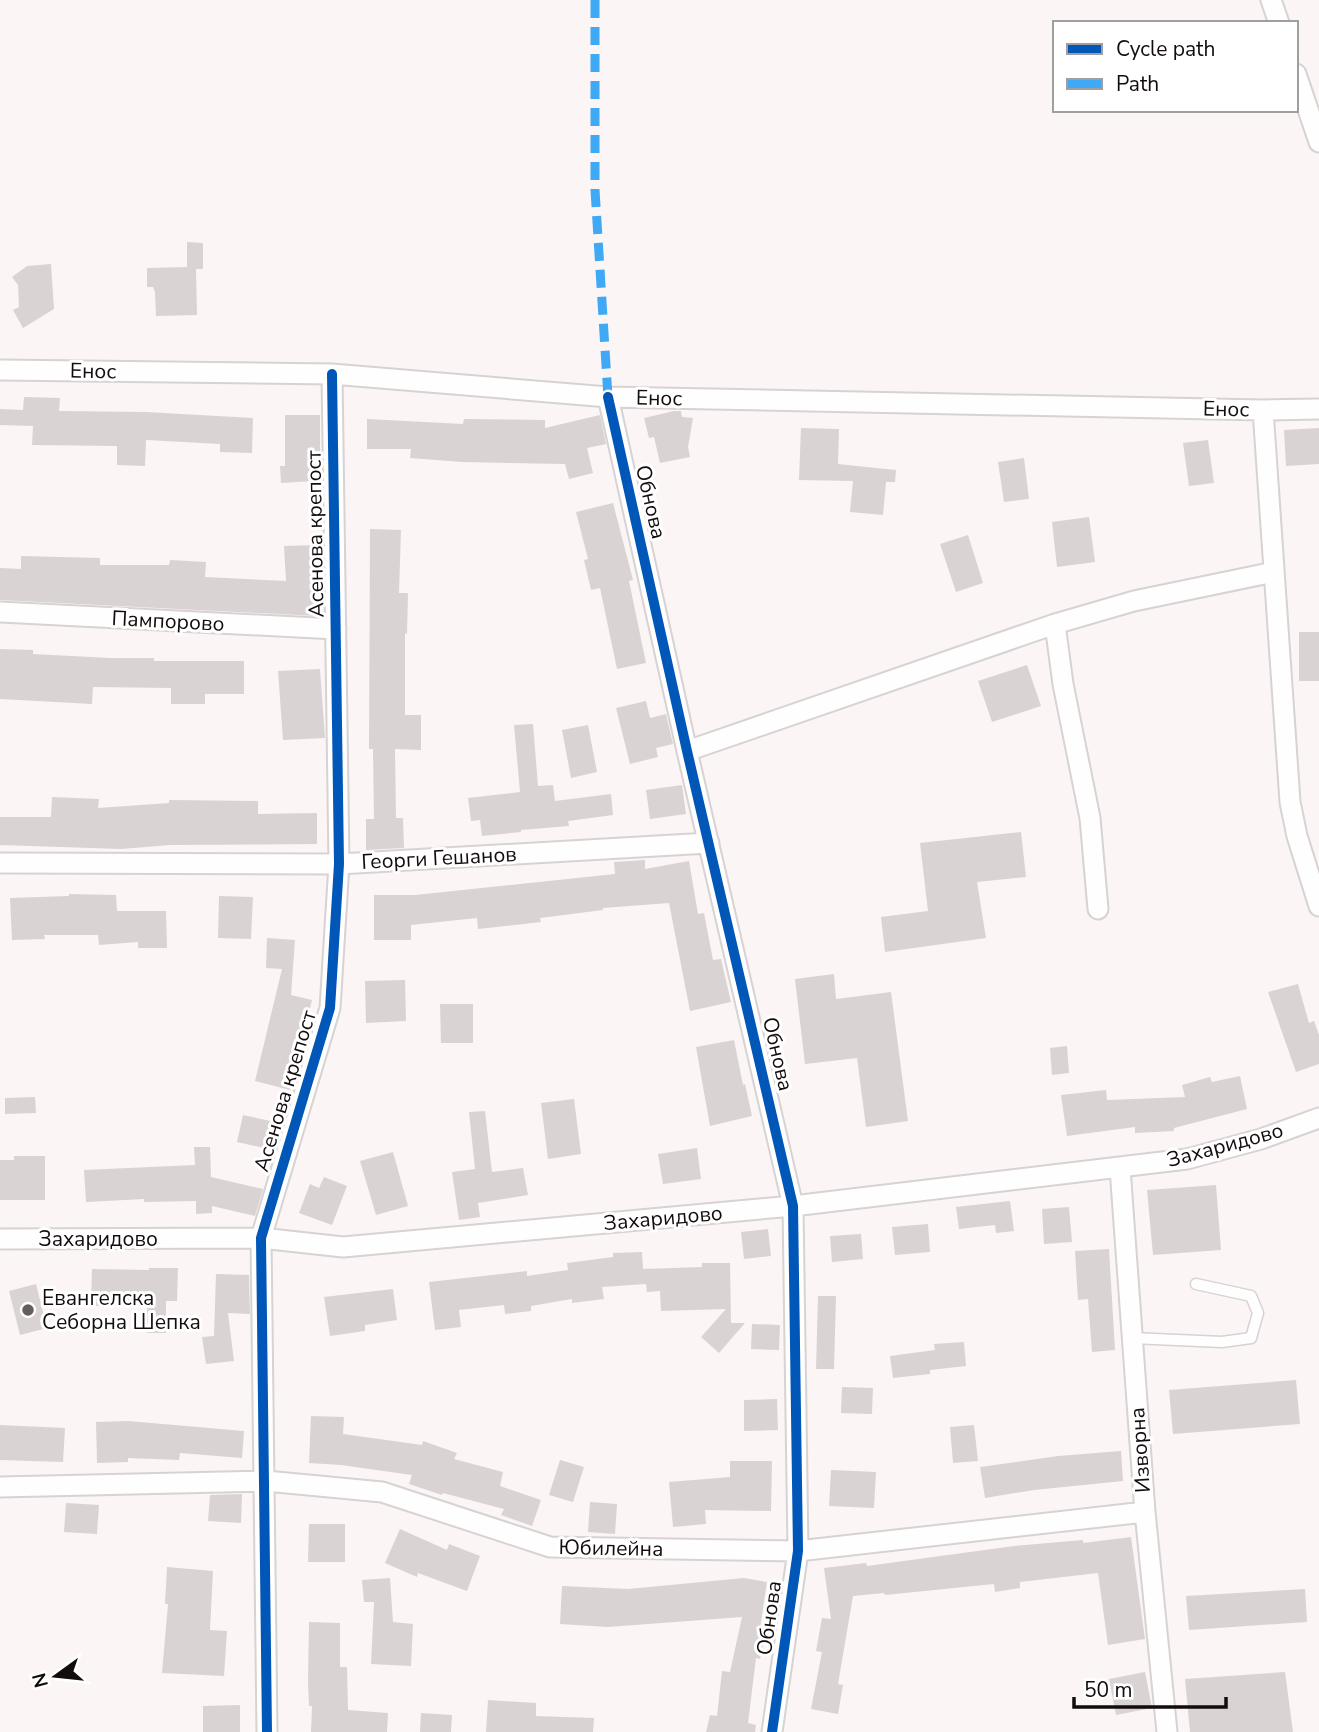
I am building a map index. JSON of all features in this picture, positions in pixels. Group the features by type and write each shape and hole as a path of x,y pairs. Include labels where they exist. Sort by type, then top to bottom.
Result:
{"street":[{"path":"1271,0 1278,21"},
{"path":"1298,81 1319,142"},
{"name":"Енос","path":"0,370 332,374 608,397 1319,409"},
{"name":"Асенова крепост","path":"267,1732 261,1238 330,1008 339,864 332,374"},
{"name":"Обнова","path":"608,397 793,1206 798,1551 772,1732"},
{"path":"1263,410 1290,802 1297,836 1319,905"},
{"path":"687,751 1055,624 1134,601 1274,572"},
{"name":"Пампорово","path":"0,612 336,629"},
{"path":"1055,624 1063,684 1090,818 1098,909"},
{"name":"Георги Гешанов","path":"0,863 339,864 709,843"},
{"name":"Захаридово","path":"0,1239 261,1238 343,1247 793,1206 1187,1159 1261,1139 1319,1118"},
{"name":"Изворна","path":"1120,1168 1144,1511 1167,1732"},
{"name":"Юбилейна","path":"0,1487 266,1481 382,1492 551,1547 798,1551 1144,1511"}],"lane":[{"path":"1132,1338 1222,1342 1251,1338 1258,1314 1251,1296 1196,1284"}],"building":[{"path":"187,242 203,243 203,269 196,269 197,315 156,316 155,292 153,287 147,287 147,268 187,267"},
{"path":"51,264 54,309 23,328 13,310 19,307 18,285 12,277 27,266"},
{"path":"24,397 60,398 59,411 146,412 253,418 252,453 220,452 220,444 146,440 145,466 117,465 117,446 32,445 33,426 0,425 0,409 23,410"},
{"path":"681,411 682,417 693,418 688,447 690,457 660,463 654,437 649,438 644,418"},
{"path":"285,415 320,415 320,456 312,456 313,481 281,483 280,466 285,466"},
{"path":"600,415 606,444 587,448 593,473 569,479 565,464 462,462 410,458 411,449 367,449 367,419 463,424 464,419 545,420 545,428"},
{"path":"801,428 839,429 838,464 896,470 895,482 886,482 883,515 850,512 853,481 799,480"},
{"path":"1319,428 1319,464 1286,466 1284,430"},
{"path":"1208,440 1214,483 1189,486 1183,443"},
{"path":"1024,458 1029,499 1004,502 998,462"},
{"path":"613,503 633,580 629,581 646,663 617,669 600,588 591,590 584,560 588,559 576,512"},
{"path":"1089,517 1095,562 1057,567 1052,522"},
{"path":"370,529 401,530 399,593 408,593 405,715 421,715 421,750 395,749 396,818 403,818 404,848 366,850 366,819 374,819 373,749 369,749"},
{"path":"968,535 983,583 956,592 940,544"},
{"path":"316,545 318,616 0,600 0,568 21,569 21,556 100,558 100,565 169,565 170,560 206,562 205,577 286,581 284,546"},
{"path":"1299,632 1319,632 1319,681 1299,681"},
{"path":"0,649 33,650 33,654 154,658 154,661 244,661 244,694 205,694 205,704 171,704 171,688 93,687 92,704 0,699"},
{"path":"1027,665 1041,706 992,722 978,681"},
{"path":"320,669 325,738 283,740 278,671"},
{"path":"646,701 650,718 666,714 673,744 656,748 658,757 630,764 616,708"},
{"path":"533,724 538,786 553,785 555,801 611,794 613,815 568,821 569,826 482,836 480,820 471,821 468,798 520,792 514,725"},
{"path":"588,725 597,772 571,778 562,730"},
{"path":"682,785 686,814 650,819 646,790"},
{"path":"52,797 99,799 98,808 169,803 169,800 258,801 258,814 317,813 317,844 170,845 121,849 0,845 0,817 51,817"},
{"path":"1021,832 1026,877 977,882 986,938 885,952 881,917 928,911 920,843"},
{"path":"645,860 645,869 689,861 698,914 704,913 713,960 721,959 731,1002 690,1011 669,903 603,908 540,918 541,922 478,929 477,918 411,925 411,940 374,940 374,895 415,895 615,874 614,862"},
{"path":"69,894 116,895 117,911 166,911 167,948 138,948 138,942 99,945 98,935 44,935 45,939 12,940 10,898"},
{"path":"219,896 253,897 251,939 218,938"},
{"path":"267,938 295,940 291,995 312,1000 290,1090 255,1081 282,969 266,968"},
{"path":"834,974 836,999 891,992 908,1121 866,1127 857,1058 805,1064 795,979"},
{"path":"405,980 406,1021 366,1023 365,981"},
{"path":"1298,984 1309,1023 1314,1021 1319,1035 1319,1064 1296,1072 1268,992"},
{"path":"440,1004 473,1004 473,1043 441,1043"},
{"path":"734,1040 752,1116 710,1126 696,1047"},
{"path":"1067,1046 1069,1073 1052,1075 1050,1048"},
{"path":"1240,1076 1247,1109 1174,1128 1174,1131 1135,1133 1135,1127 1067,1136 1061,1095 1106,1090 1107,1100 1185,1097 1182,1085 1210,1077 1212,1082"},
{"path":"35,1097 36,1113 5,1114 5,1098"},
{"path":"574,1099 581,1154 548,1159 541,1103"},
{"path":"485,1111 492,1172 523,1168 528,1195 478,1203 480,1217 459,1220 452,1172 475,1169 469,1112"},
{"path":"243,1115 275,1122 269,1149 237,1142"},
{"path":"194,1147 210,1147 211,1177 263,1189 255,1216 212,1206 212,1213 196,1214 196,1201 144,1202 144,1199 86,1202 84,1170 195,1165"},
{"path":"697,1148 701,1179 663,1184 658,1154"},
{"path":"393,1152 408,1206 376,1215 360,1161"},
{"path":"14,1156 45,1156 45,1200 0,1200 0,1160 14,1160"},
{"path":"324,1177 347,1186 332,1225 299,1213 310,1184 319,1188"},
{"path":"1216,1185 1221,1250 1153,1255 1147,1190"},
{"path":"1010,1201 1014,1231 996,1233 995,1225 959,1229 956,1207"},
{"path":"1069,1207 1072,1242 1044,1244 1042,1209"},
{"path":"928,1224 930,1252 895,1255 892,1227"},
{"path":"768,1229 771,1256 744,1259 741,1232"},
{"path":"861,1234 863,1259 832,1262 830,1236"},
{"path":"1109,1249 1115,1350 1092,1352 1088,1299 1078,1300 1075,1251"},
{"path":"642,1252 643,1269 730,1263 731,1323 745,1323 719,1353 701,1337 726,1309 661,1311 660,1291 647,1292 646,1284 602,1287 604,1299 572,1303 572,1299 531,1306 531,1311 505,1314 504,1305 459,1310 461,1327 435,1330 429,1282 527,1271 527,1276 568,1270 567,1263 613,1257 613,1253"},
{"path":"178,1268 177,1301 166,1301 166,1333 147,1333 147,1307 91,1306 92,1269"},
{"path":"216,1274 249,1275 250,1314 228,1313 234,1361 206,1364 202,1337 214,1336"},
{"name":"Евангелска Себорна Шепка","path":"36,1284 47,1328 20,1335 9,1291"},
{"path":"393,1289 397,1320 365,1325 365,1331 330,1336 324,1297"},
{"path":"818,1296 836,1296 834,1369 816,1369"},
{"path":"752,1324 780,1325 779,1350 751,1349"},
{"path":"964,1342 966,1366 893,1378 890,1356 935,1350 934,1344"},
{"path":"1296,1380 1300,1424 1173,1434 1169,1390"},
{"path":"842,1387 873,1388 872,1414 841,1413"},
{"path":"777,1399 778,1430 744,1431 744,1400"},
{"path":"311,1416 344,1417 343,1434 422,1445 423,1441 457,1453 454,1459 503,1472 500,1486 541,1500 532,1526 501,1515 504,1509 443,1493 442,1495 409,1484 412,1475 309,1463"},
{"path":"128,1421 244,1431 242,1458 180,1453 179,1460 128,1458 128,1462 97,1463 96,1422"},
{"path":"0,1425 65,1428 63,1462 0,1460"},
{"path":"974,1425 978,1461 953,1463 950,1427"},
{"path":"1121,1451 1123,1481 985,1498 980,1467 1058,1456"},
{"path":"560,1460 584,1467 573,1502 549,1495"},
{"path":"730,1461 772,1461 771,1511 705,1510 706,1524 673,1527 669,1482 730,1477"},
{"path":"831,1470 876,1472 874,1508 829,1506"},
{"path":"242,1494 241,1523 208,1521 210,1495"},
{"path":"590,1502 617,1504 615,1534 588,1532"},
{"path":"66,1503 99,1505 97,1534 64,1532"},
{"path":"309,1524 345,1524 345,1562 308,1562"},
{"path":"400,1529 447,1550 449,1544 480,1556 467,1591 418,1573 417,1577 385,1563"},
{"path":"1131,1537 1145,1639 1108,1645 1098,1573 1020,1582 1020,1588 995,1592 994,1584 853,1596 838,1684 843,1685 838,1714 811,1709 822,1652 816,1651 822,1618 831,1619 824,1568 866,1563 867,1566 1014,1546 1083,1540 1083,1543"},
{"path":"167,1567 213,1571 210,1630 227,1631 224,1676 162,1673 168,1604 165,1604"},
{"path":"390,1578 393,1622 413,1624 411,1666 371,1664 374,1602 364,1602 362,1580"},
{"path":"744,1578 767,1582 760,1629 766,1630 760,1659 756,1658 748,1723 756,1725 755,1732 706,1732 710,1715 717,1716 722,1671 730,1672 742,1617 608,1627 560,1624 562,1586 628,1589"},
{"path":"1305,1589 1307,1622 1189,1630 1186,1596"},
{"path":"309,1622 340,1623 340,1667 347,1667 348,1710 388,1713 387,1732 311,1732"},
{"path":"1145,1672 1152,1708 1116,1715 1109,1679"},
{"path":"1285,1672 1293,1732 1190,1732 1185,1679"},
{"path":"488,1700 536,1703 536,1716 594,1718 593,1732 486,1732"},
{"path":"240,1705 240,1732 203,1732 203,1706"},
{"path":"421,1713 452,1715 451,1732 420,1732"}],"marked path":[{"path":"595,0 595,190 608,397"}],"cycle path":[{"path":"267,1732 261,1238 330,1008 339,864 332,374"},
{"path":"608,397 793,1206 798,1551 772,1732"}],"place":[{"name":"Евангелска Себорна Шепка","path":"28,1310"}]}
